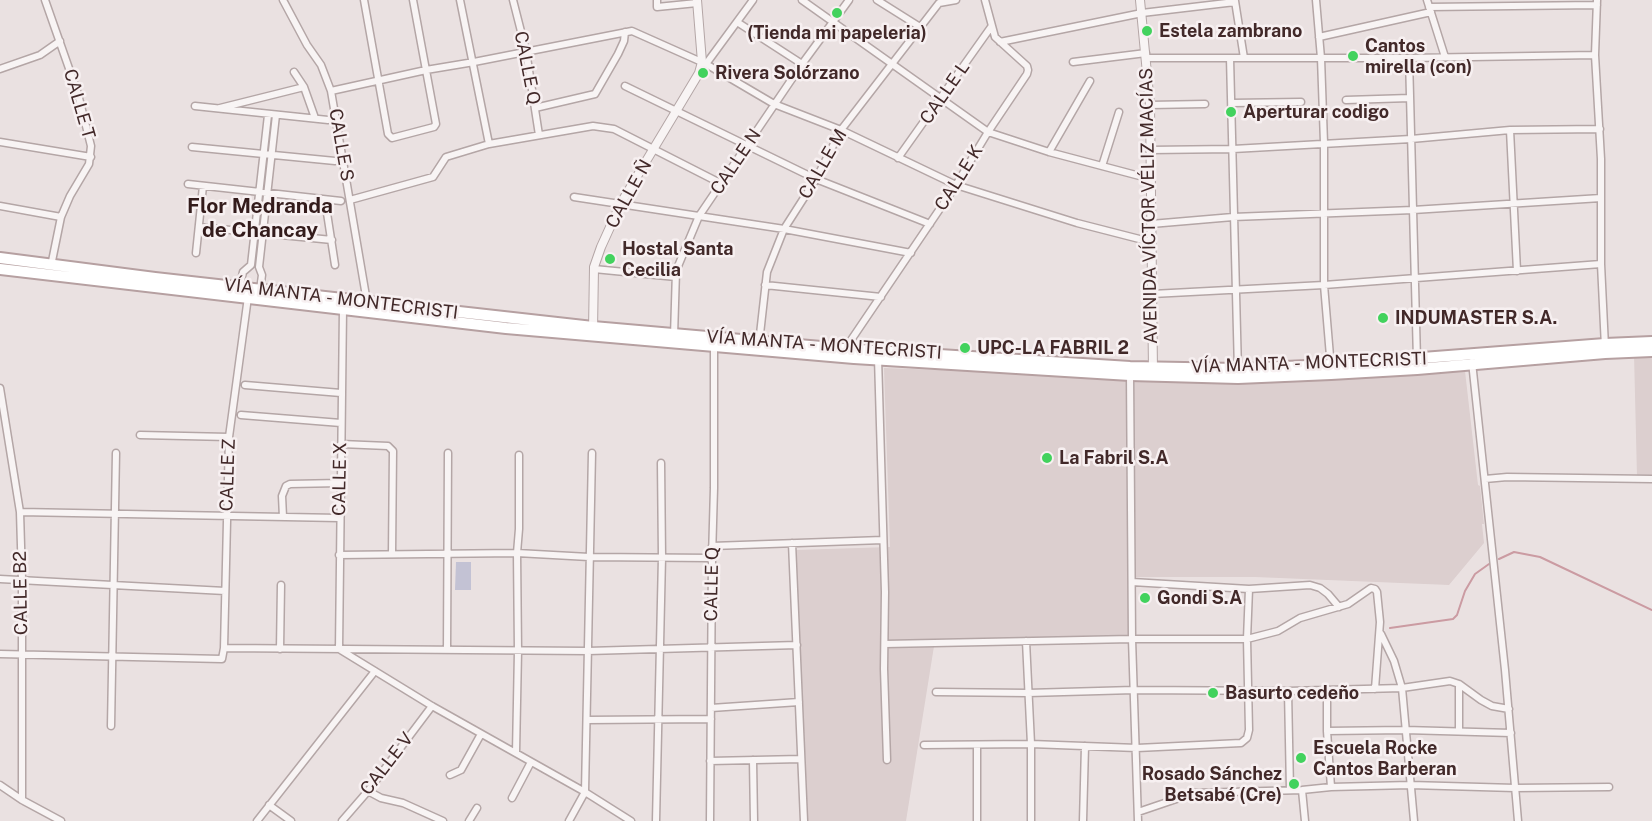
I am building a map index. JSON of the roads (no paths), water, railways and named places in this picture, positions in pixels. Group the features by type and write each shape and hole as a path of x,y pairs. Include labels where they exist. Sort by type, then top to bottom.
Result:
{"main road":[{"name":"VÍA MANTA - MONTECRISTI","path":"0,258 51,271"},
{"name":"VÍA MANTA - MONTECRISTI","path":"0,269 51,271 249,293 367,302 593,332"},
{"name":"VÍA MANTA - MONTECRISTI","path":"249,293 343,309 593,332 879,356 1153,372 1238,374 1331,370 1605,349 1652,342"},
{"name":"VÍA MANTA - MONTECRISTI","path":"1605,349 1652,351"}],"street":[{"name":"CALLE T","path":"45,0 78,94 89,135 91,157 61,217 51,271"},
{"name":"CALLE S","path":"283,0 307,45 321,65 331,91 367,302"},
{"path":"364,0 377,80 388,134 392,138 434,127 436,124 414,0"},
{"path":"460,0 489,144"},
{"name":"CALLE Q","path":"513,0 526,51 539,135"},
{"path":"657,0 657,6 697,1 704,63"},
{"name":"CALLE Ñ","path":"593,332 594,269 601,247 621,203 678,111 704,63 753,0"},
{"path":"802,0 987,132 1049,152 1151,179"},
{"name":"CALLE N","path":"674,339 676,271 699,216 774,104 849,0"},
{"path":"877,0 920,27"},
{"name":"CALLE M","path":"759,345 765,285 784,229 816,179 842,130 939,3 956,0"},
{"name":"CALLE K","path":"842,353 956,185 987,132 1028,70 1027,66 1000,42 991,27 985,0"},
{"name":"AVENIDA VÍCTOR VÉLIZ MACÍAS","path":"1140,0 1150,105 1153,372"},
{"path":"1316,0 1324,143 1324,285 1331,370"},
{"path":"1000,42 1142,13 1235,1 1244,58"},
{"path":"1319,37 1429,6 1597,2 1595,55 1600,129 1601,264 1605,349"},
{"path":"1429,6 1445,57"},
{"path":"737,22 802,64"},
{"name":"CALLE L","path":"898,158 991,27"},
{"path":"331,91 426,70 632,31 704,63 774,104 842,130 956,185 1077,223 1151,242"},
{"path":"535,108 595,94 618,54 625,32"},
{"path":"0,69 40,55 60,41"},
{"path":"1073,62 1147,56 1409,58 1595,55"},
{"path":"1230,58 1238,374"},
{"path":"1409,58 1417,364"},
{"path":"294,72 304,87 315,118"},
{"path":"1049,152 1090,81"},
{"path":"625,86 816,179 930,224"},
{"path":"216,109 304,87"},
{"path":"1346,100 1410,98"},
{"path":"1232,103 1300,102"},
{"path":"1150,105 1205,104"},
{"path":"195,106 328,120"},
{"path":"1102,166 1119,112"},
{"path":"249,293 262,275 259,267 267,194 268,115"},
{"path":"249,293 243,272 252,265 259,193 276,115"},
{"path":"350,200 433,177 446,157 489,144 592,126 603,127 654,148 720,183"},
{"path":"1150,150 1233,149 1410,139 1510,130 1600,129"},
{"path":"1510,130 1517,271"},
{"path":"0,141 91,157"},
{"path":"192,147 335,161"},
{"path":"188,184 341,201"},
{"path":"196,253 203,186"},
{"path":"574,197 784,229 910,253"},
{"path":"1151,224 1233,217 1413,210 1601,198"},
{"path":"325,200 335,265"},
{"path":"0,206 61,217"},
{"path":"200,227 332,240"},
{"path":"1152,294 1235,291 1601,264"},
{"path":"594,269 676,277"},
{"path":"765,285 881,297"},
{"name":"CALLE Z","path":"112,658 219,660 224,656 229,437 249,293"},
{"name":"CALLE X","path":"339,649 343,309"},
{"name":"CALLE Q","path":"710,821 711,558 714,488 713,341"},
{"path":"879,356 887,760"},
{"path":"1472,360 1509,709 1518,821"},
{"path":"1130,371 1132,639 1138,821"},
{"path":"245,385 341,393"},
{"name":"CALLE B2","path":"0,388 20,512 22,800"},
{"path":"241,415 341,423"},
{"path":"140,435 229,437"},
{"path":"0,439 9,440"},
{"path":"341,444 388,446 393,451 392,554"},
{"path":"111,726 116,453"},
{"path":"447,650 448,453"},
{"path":"569,821 585,792 592,453"},
{"path":"516,753 519,454"},
{"path":"656,821 662,557 661,463"},
{"path":"1485,479 1507,477 1652,479"},
{"path":"283,517 282,496 286,486 340,483"},
{"path":"20,512 339,518"},
{"path":"712,546 883,540"},
{"path":"792,543 804,821"},
{"path":"339,555 517,553 589,557 711,558"},
{"path":"0,579 225,591"},
{"path":"1132,582 1249,589 1310,585 1328,594 1339,607"},
{"path":"280,648 281,585"},
{"path":"885,644 1247,639 1278,631 1300,618 1348,604 1371,588 1377,592 1380,632 1375,689"},
{"path":"924,745 1031,744 1137,748 1241,743 1247,738 1250,730 1247,639 1249,589"},
{"path":"1380,632 1394,661 1402,688 1414,821"},
{"path":"1026,641 1031,744 1031,821"},
{"path":"224,648 588,651 797,645"},
{"path":"339,649 432,706 585,792 631,821"},
{"path":"0,654 112,658"},
{"path":"257,821 375,671"},
{"path":"936,692 1288,691 1402,688 1450,681 1459,684 1492,706 1509,709"},
{"path":"1459,684 1459,732"},
{"path":"1327,689 1331,787"},
{"path":"1288,691 1290,790"},
{"path":"711,708 799,702"},
{"name":"CALLE V","path":"342,821 368,791 432,706"},
{"path":"587,720 711,719"},
{"path":"1327,731 1405,730 1511,733"},
{"path":"450,775 461,770 481,734"},
{"path":"977,745 978,821"},
{"path":"1083,821 1085,746"},
{"path":"710,761 801,759"},
{"path":"753,760 754,821"},
{"path":"512,798 531,762"},
{"path":"0,785 61,821"},
{"path":"1138,812 1194,793 1410,785 1515,788 1609,787"},
{"path":"1302,790 1305,821"},
{"path":"368,791 381,798 403,803 443,821"},
{"path":"269,805 291,821"},
{"path":"469,821 477,808"}],"waterway":[{"path":"1499,559 1514,552 1540,557 1652,610"},
{"path":"1390,628 1453,619 1457,615 1465,591 1475,574 1489,564"}],"place":[{"name":"(Tienda mi papeleria)","path":"837,13"},
{"name":"Estela zambrano","path":"1147,31"},
{"name":"Cantos mirella (con)","path":"1353,56"},
{"name":"Rivera Solórzano","path":"703,73"},
{"name":"Aperturar codigo","path":"1231,112"},
{"name":"Hostal Santa Cecilia","path":"610,259"},
{"name":"INDUMASTER S.A.","path":"1383,318"},
{"name":"UPC-LA FABRIL 2","path":"965,348"},
{"name":"La Fabril S.A","path":"1047,458"},
{"name":"Gondi S.A","path":"1145,598"},
{"name":"Basurto cedeño","path":"1213,693"},
{"name":"Escuela Rocke Cantos Barberan","path":"1301,758"},
{"name":"Rosado Sánchez Betsabé (Cre)","path":"1294,784"}],"district":[{"name":"Flor Medranda de Chancay","path":"260,219"}]}
